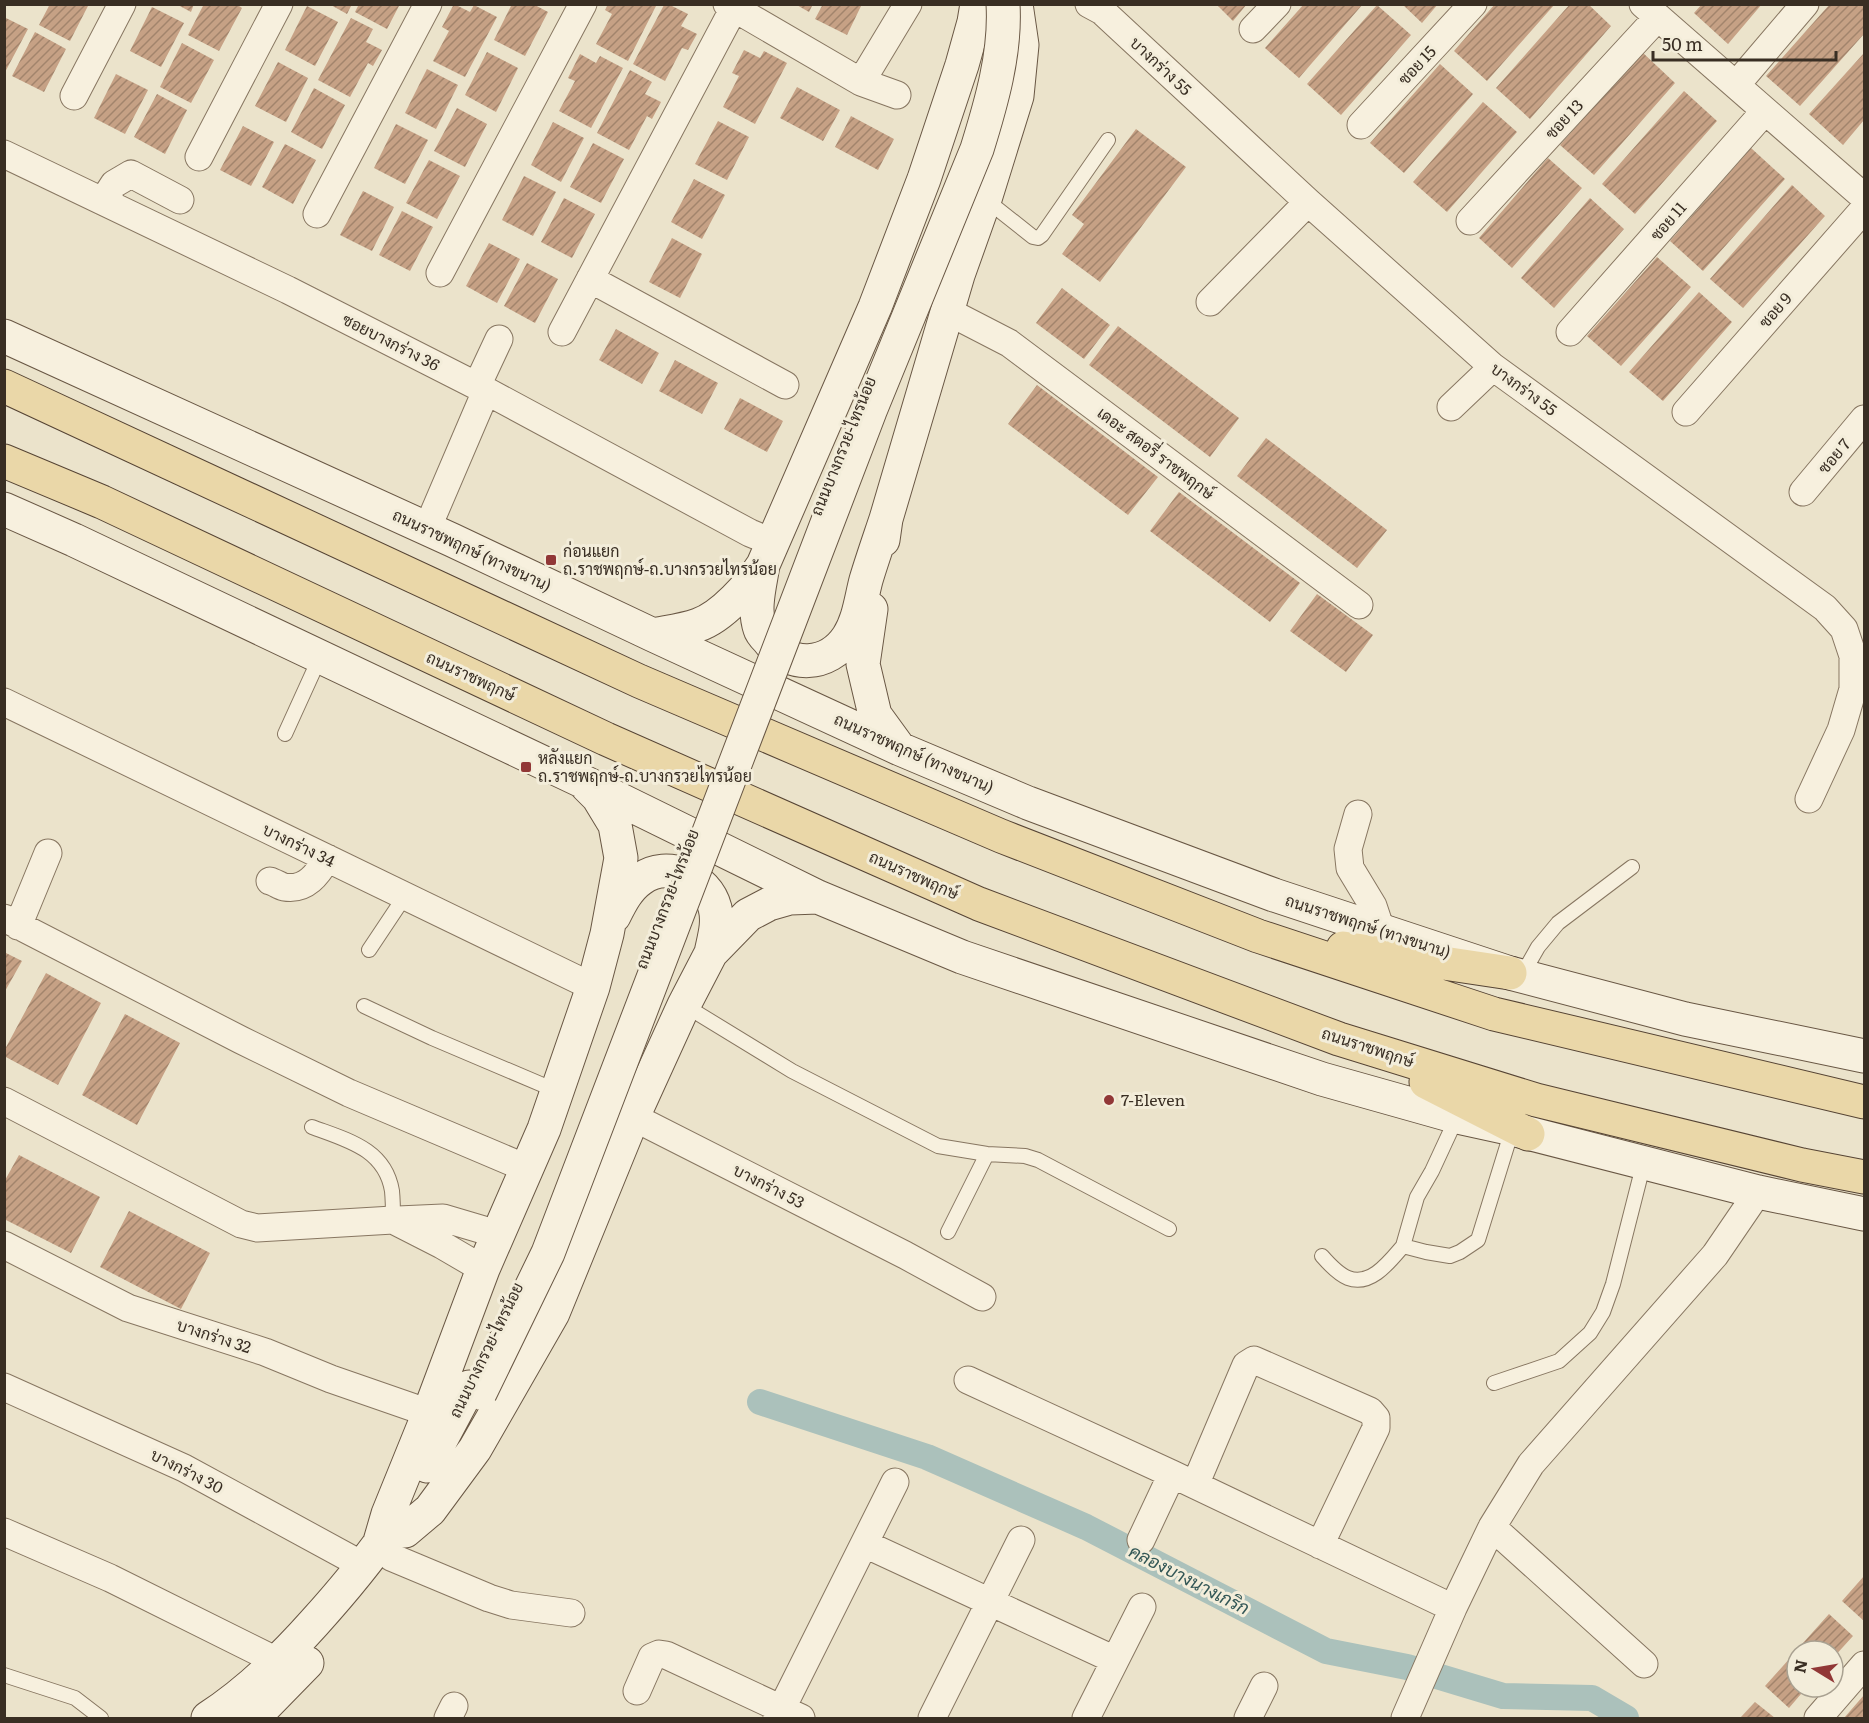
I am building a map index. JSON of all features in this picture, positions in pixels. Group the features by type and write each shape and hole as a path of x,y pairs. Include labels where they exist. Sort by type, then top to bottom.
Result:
{"main road":[{"path":"653,635 701,624 725,608 749,586 768,554 875,307 912,211 962,65 975,22 977,4"},
{"name":"ถนนบางกรวย-ไทรน้อย","path":"208,1719 279,1662 385,1550 459,1435 474,1390 536,1248 745,694 965,145 985,69 990,4"},
{"name":"ถนนบางกรวย-ไทรน้อย","path":"474,1390 548,1253 861,433 977,149 986,122 997,72 1002,41 1003,4"},
{"path":"768,554 757,613 760,630 775,650 790,659 803,661 820,659 837,650 848,637 856,621 947,311 1017,96 1022,45 1016,4"},
{"name":"ถนนราชพฤกษ์ (ทางขนาน)","path":"4,336 900,749 1028,803 1274,895 1516,974 1685,1019 1864,1056"},
{"path":"4,386 650,686 1001,836 1258,936 1494,1014 1864,1102"},
{"name":"ถนนราชพฤกษ์","path":"4,461 102,502 606,739 979,904 1339,1038 1536,1100 1802,1165 1864,1177"},
{"path":"4,481 102,502"},
{"path":"4,509 582,781 818,897 974,961 1322,1079 1456,1117 1758,1192 1864,1214"},
{"path":"886,519 863,663 874,715 900,749"},
{"path":"385,1550 388,1514 497,1234 544,1129 593,987 621,858 615,825 598,798 582,781"},
{"path":"606,934 629,888 642,877 665,871 686,874 707,891 715,907 716,924 711,953"},
{"path":"385,1550 430,1510 475,1449 553,1313 633,1117 684,1005 711,953 748,915 769,904 790,897 818,897"},
{"path":"1258,936 1516,974"},
{"path":"1339,1038 1520,1132"},
{"name":"ถนนบางกรวย-ไทรน้อย","path":"266,1715 294,1678 377,1580 385,1550"}],"street":[{"path":"74,96 122,4"},
{"path":"199,157 279,4"},
{"path":"317,214 428,4"},
{"path":"440,273 583,4"},
{"path":"861,82 908,4"},
{"name":"บางกร่าง 55","path":"1089,4 1102,11 1308,202 1493,367 1825,608 1844,629 1853,656 1853,689 1841,730 1809,799"},
{"path":"1253,29 1277,4"},
{"name":"ซอย 15","path":"1361,125 1473,4"},
{"path":"1736,85 1805,4"},
{"path":"562,332 732,6 861,82 897,95"},
{"path":"1650,11 1765,111 1861,190"},
{"name":"ซอย 13","path":"1470,220 1650,11"},
{"name":"ซอย 11","path":"1570,332 1765,111"},
{"name":"ซอยบางกร่าง 36","path":"4,154 288,290 481,388 740,527 768,554"},
{"path":"103,201 114,184 131,174 180,200"},
{"name":"ซอย 9","path":"1686,412 1861,190"},
{"path":"1210,302 1308,202"},
{"path":"590,279 785,385"},
{"name":"เดอะ สตอรี่ ราชพฤกษ์","path":"947,311 1009,343 1359,605"},
{"path":"427,529 499,339"},
{"path":"1451,407 1493,367"},
{"name":"ซอย 7","path":"1803,492 1864,419"},
{"name":"บางกร่าง 34","path":"4,702 593,987"},
{"path":"1358,814 1348,849 1350,868 1373,906 1382,930"},
{"path":"48,854 11,922 349,1093 526,1167"},
{"path":"270,880 284,887 309,882 319,872 327,858"},
{"path":"4,1101 241,1224 257,1228 443,1218 497,1234"},
{"name":"บางกร่าง 53","path":"633,1117 905,1255 982,1297"},
{"path":"1409,1710 1453,1608 1492,1527 1531,1464 1715,1255 1758,1192"},
{"path":"393,1220 483,1269"},
{"name":"บางกร่าง 32","path":"4,1245 128,1308 265,1352 331,1379 429,1413"},
{"path":"1141,1540 1183,1479 1246,1365 1254,1360 1370,1411 1376,1418 1376,1428 1320,1545"},
{"path":"968,1380 1183,1479 1453,1608"},
{"name":"บางกร่าง 30","path":"4,1387 183,1468 385,1550 489,1598 511,1605 571,1613"},
{"path":"637,1691 652,1657 659,1654 666,1655 787,1715 865,1544 896,1482"},
{"path":"1492,1527 1644,1664"},
{"path":"4,1532 110,1578 279,1662"},
{"path":"932,1719 1021,1540"},
{"path":"865,1544 1115,1660"},
{"path":"1086,1719 1142,1607"},
{"path":"1818,1719 1864,1665"},
{"path":"1248,1719 1264,1686"}],"lane":[{"path":"985,199 1033,237 1038,238 1108,140"},
{"path":"285,734 320,657"},
{"path":"1516,974 1558,923 1632,867"},
{"path":"369,950 405,896"},
{"path":"684,1005 792,1071 938,1146 987,1154 1025,1156 1038,1160 1169,1229"},
{"path":"364,1006 432,1038 557,1091"},
{"path":"1322,1256 1335,1269 1349,1278 1361,1279 1379,1271 1389,1263 1403,1246 1417,1197 1456,1117"},
{"path":"312,1127 345,1139 374,1155 386,1170 392,1191 393,1220"},
{"path":"1403,1246 1450,1256 1478,1240 1520,1132"},
{"path":"948,1232 987,1154"},
{"path":"1494,1383 1559,1361 1590,1333 1604,1312 1613,1284 1644,1162"},
{"path":"4,1675 75,1698 101,1719"}],"building":[{"path":"50,4 89,4 70,41 39,25"},
{"path":"176,4 194,4 191,12"},
{"path":"204,4 236,4 242,8 219,51 188,35"},
{"path":"329,4 352,4 347,14"},
{"path":"359,4 400,4 387,29 355,12"},
{"path":"454,4 470,12 474,5 497,17 465,77 433,61 449,31 442,27"},
{"path":"512,4 533,4 548,12 525,56 494,40"},
{"path":"608,4 657,4 628,61 596,44 612,14 605,10"},
{"path":"795,4 813,4 809,12"},
{"path":"823,4 862,4 847,35 815,19"},
{"path":"1216,4 1247,4 1233,21"},
{"path":"1304,4 1363,4 1299,78 1265,48"},
{"path":"1402,4 1438,4 1422,23"},
{"path":"1495,4 1555,4 1487,81 1454,51"},
{"path":"1570,4 1588,4 1611,26 1530,119 1496,88"},
{"path":"1702,4 1762,4 1728,44 1694,13"},
{"path":"1830,4 1864,4 1864,34 1800,106 1766,76"},
{"path":"664,5 670,5 688,14 681,26 697,34 688,50 682,48 665,81 633,64"},
{"path":"1377,5 1411,35 1341,115 1307,84"},
{"path":"307,6 338,22 315,66 285,50"},
{"path":"152,7 184,23 161,67 130,51"},
{"path":"4,17 28,29 4,74"},
{"path":"351,18 373,29 366,42 382,50 373,66 368,63 350,97 318,80"},
{"path":"35,32 66,49 44,92 12,76"},
{"path":"182,43 214,60 191,103 160,87"},
{"path":"744,50 760,58 764,51 787,63 755,124 723,107 739,76 732,73"},
{"path":"487,52 518,68 496,112 465,95"},
{"path":"1642,52 1675,83 1594,175 1560,145"},
{"path":"1864,53 1864,120 1843,145 1809,114"},
{"path":"580,54 596,63 600,56 623,68 591,128 559,111 575,81 568,78"},
{"path":"278,62 308,78 286,122 255,106"},
{"path":"1440,64 1473,94 1404,173 1370,143"},
{"path":"427,69 458,85 436,129 405,113"},
{"path":"630,70 652,82 645,94 661,102 652,119 647,116 629,150 597,133"},
{"path":"116,74 148,90 125,134 94,118"},
{"path":"797,87 840,110 823,141 780,118"},
{"path":"314,88 345,105 322,149 291,132"},
{"path":"1684,91 1717,121 1635,214 1602,184"},
{"path":"157,94 187,110 165,154 134,137"},
{"path":"1483,102 1517,132 1447,212 1413,182"},
{"path":"457,108 487,124 465,167 434,151"},
{"path":"851,116 894,139 878,170 835,147"},
{"path":"718,121 749,137 727,180 695,164"},
{"path":"553,122 584,138 561,182 531,165"},
{"path":"396,124 428,140 405,184 374,168"},
{"path":"243,126 274,142 251,186 220,170"},
{"path":"1136,129 1186,167 1100,282 1062,254 1084,224 1072,215"},
{"path":"593,143 624,159 601,203 570,187"},
{"path":"285,144 316,160 293,204 262,187"},
{"path":"1751,148 1785,179 1703,271 1670,241"},
{"path":"1548,158 1582,188 1512,268 1479,238"},
{"path":"429,160 460,176 437,219 406,203"},
{"path":"524,176 556,192 533,236 502,220"},
{"path":"694,179 725,195 702,239 671,222"},
{"path":"1792,185 1825,216 1743,308 1710,279"},
{"path":"363,191 394,207 372,251 340,235"},
{"path":"564,198 595,214 572,258 541,242"},
{"path":"1590,198 1624,229 1554,308 1521,278"},
{"path":"402,211 433,227 410,271 379,255"},
{"path":"672,238 702,254 680,298 649,282"},
{"path":"489,243 520,259 497,303 466,286"},
{"path":"1657,257 1691,287 1621,366 1587,336"},
{"path":"527,263 558,279 535,323 504,306"},
{"path":"1062,288 1110,325 1084,359 1036,323"},
{"path":"1699,292 1732,322 1663,401 1629,372"},
{"path":"1118,326 1239,418 1210,457 1089,365"},
{"path":"616,329 659,353 642,384 599,360"},
{"path":"675,360 718,383 702,414 659,391"},
{"path":"1037,385 1158,477 1128,515 1008,424"},
{"path":"740,398 783,421 767,452 724,429"},
{"path":"1266,438 1387,530 1357,568 1237,476"},
{"path":"1179,492 1300,583 1270,622 1150,531"},
{"path":"1317,594 1373,635 1346,672 1290,631"},
{"path":"4,952 22,961 4,993"},
{"path":"46,973 101,1003 58,1085 4,1056 4,1051"},
{"path":"125,1014 180,1043 137,1125 82,1095"},
{"path":"19,1155 100,1197 71,1253 4,1219 4,1182"},
{"path":"129,1211 210,1253 181,1309 100,1267"},
{"path":"1864,1576 1864,1621 1842,1601"},
{"path":"1829,1614 1853,1636 1845,1645 1845,1639 1807,1639"},
{"path":"1785,1664 1785,1699 1797,1699 1789,1708 1765,1686"},
{"path":"1864,1695 1864,1718 1844,1718"},
{"path":"1755,1702 1775,1718 1740,1718"}],"waterway":[{"name":"คลองบางนางเกริก","path":"760,1402 927,1457 1086,1527 1326,1651 1407,1667 1503,1696 1592,1698 1626,1718"}],"place":[{"name":"ก่อนแยก ถ.ราชพฤกษ์-ถ.บางกรวยไทรน้อย","path":"551,560"},
{"name":"หลังแยก ถ.ราชพฤกษ์-ถ.บางกรวยไทรน้อย","path":"526,767"},
{"name":"7-Eleven","path":"1109,1100"}]}
